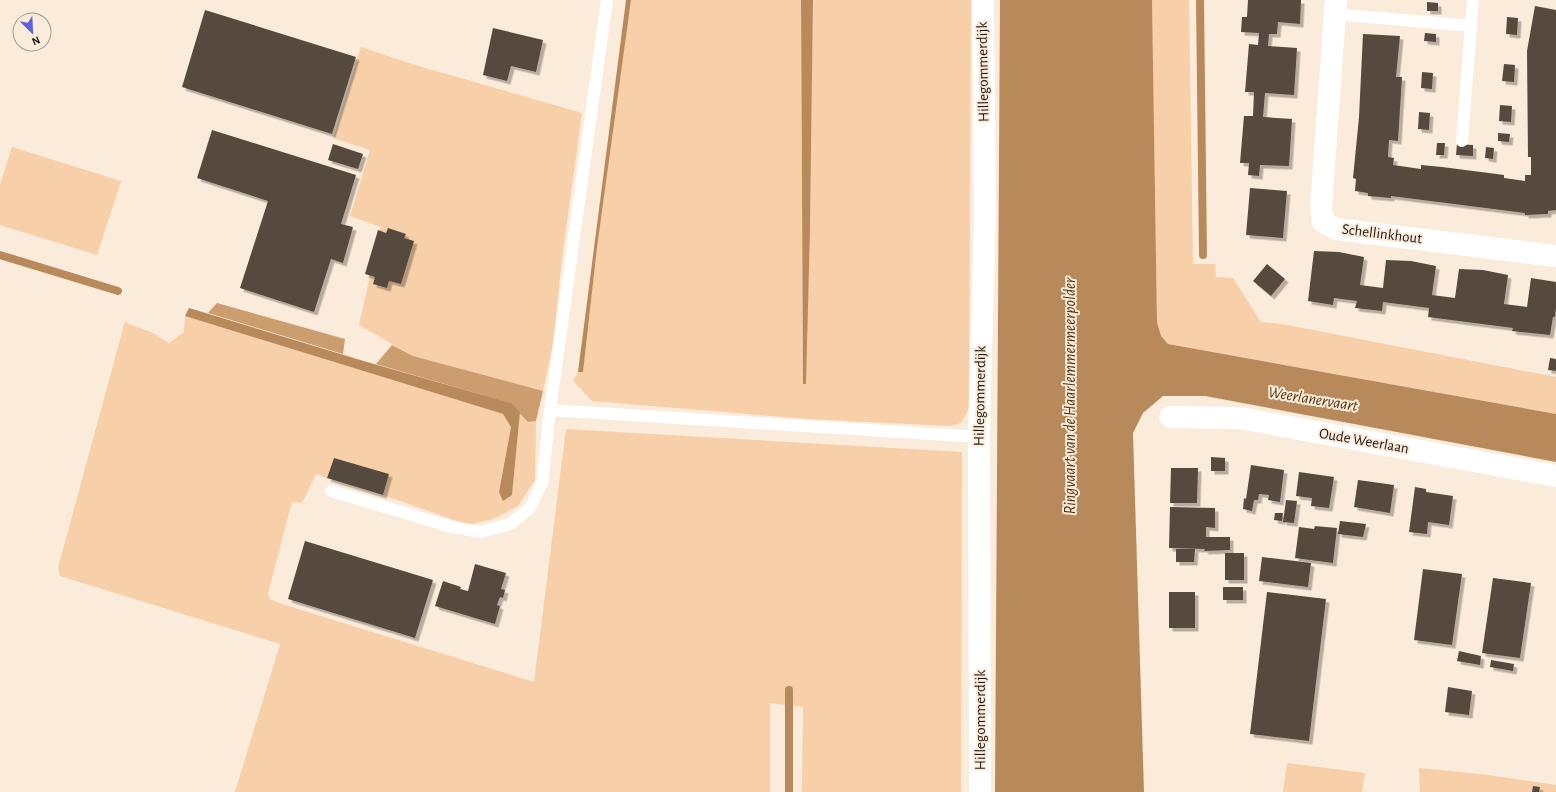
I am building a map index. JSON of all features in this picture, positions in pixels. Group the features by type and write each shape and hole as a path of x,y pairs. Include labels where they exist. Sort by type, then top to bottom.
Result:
{"street":[{"name":"Hillegommerdijk","path":"980,792 979,437 985,215 982,0"},
{"name":"Schellinkhout","path":"1335,7 1321,207 1323,222 1336,229 1556,256"},
{"name":"Oude Weerlaan","path":"1170,417 1240,418 1556,476"}],"lane":[{"path":"331,491 452,527 481,532 510,524 530,508 542,483 550,410 607,0"},
{"path":"1462,141 1473,0"},
{"name":"Schellinkhout","path":"1335,7 1471,26"},
{"path":"550,410 979,437"}],"shaded area":[{"path":"631,0 801,0 803,383 805,384 810,230 813,0 971,0 969,409 961,423 950,426 808,419 592,401 573,381 578,372 583,372 597,248"},
{"path":"1152,0 1189,0 1193,264 1215,264 1216,277 1233,278 1261,322 1282,324 1556,377 1556,414 1168,344 1161,336 1157,322"},
{"path":"361,47 415,65 582,113 562,258 553,344 543,391 413,356 359,325 381,227 350,216 370,150 333,138"},
{"path":"12,147 121,181 97,255 0,225 0,185"},
{"path":"217,303 345,339 343,354 208,313"},
{"path":"185,316 503,414 511,427 499,492 512,494 520,412 528,422 536,421 535,480 518,506 493,519 468,525 383,495 389,474 334,458 327,478 316,474 302,503 292,502 268,593 270,599 285,605 534,682 566,429 962,452 961,792 802,792 803,707 770,703 770,792 235,792 280,644 60,576 58,568 125,321 153,333 169,343 184,332"},
{"path":"392,345 413,356 543,391 536,421 528,422 510,403 376,364"},
{"path":"1287,763 1365,773 1362,792 1283,792"},
{"path":"1419,768 1481,774 1556,785 1556,792 1420,792"}],"water":[{"path":"626,0 631,0 597,248 583,372 578,372"},
{"path":"801,0 813,0 806,384 803,384"},
{"path":"1000,0 1152,0 1157,322 1161,336 1168,344 1556,414 1556,462 1205,396 1163,396 1143,413 1133,433 1144,792 995,792"},
{"path":"189,308 367,362 511,403 520,412 512,495 503,501 499,492 511,427 503,414 185,316"}],"building":[{"path":"1248,0 1301,0 1300,24 1278,22 1277,34 1269,34 1268,46 1297,48 1294,95 1265,93 1263,117 1292,119 1289,166 1260,165 1259,176 1248,175 1249,163 1240,163 1244,116 1253,116 1254,92 1245,92 1249,44 1258,45 1259,33 1241,32 1242,17 1247,17"},
{"path":"1427,2 1438,3 1438,11 1427,11"},
{"path":"1535,6 1556,10 1556,210 1548,211 1548,214 1525,215 1525,213 1391,196 1391,198 1368,196 1368,193 1355,191 1356,179 1353,178 1359,117 1363,34 1400,36 1396,77 1402,77 1398,141 1389,140 1388,157 1394,158 1393,165 1421,169 1421,165 1442,167 1504,175 1504,178 1525,181 1525,175 1531,175 1531,157 1528,157 1527,51"},
{"path":"205,10 356,57 332,134 182,87"},
{"path":"1507,17 1518,18 1517,35 1506,34"},
{"path":"493,28 543,40 536,72 511,66 507,81 483,75"},
{"path":"1425,33 1436,34 1436,42 1424,41"},
{"path":"1504,64 1515,65 1514,82 1502,81"},
{"path":"1422,72 1433,73 1432,89 1421,88"},
{"path":"1500,105 1512,106 1511,122 1499,121"},
{"path":"1419,112 1430,113 1429,130 1418,129"},
{"path":"212,130 356,175 341,224 353,227 343,263 331,259 314,312 240,288 268,201 197,178"},
{"path":"1498,133 1510,134 1509,142 1498,141"},
{"path":"1437,143 1445,143 1444,155 1436,155"},
{"path":"333,144 363,154 358,169 328,160"},
{"path":"1457,144 1473,145 1473,156 1456,155"},
{"path":"1486,147 1494,148 1493,159 1485,158"},
{"path":"1250,188 1287,191 1283,238 1246,235"},
{"path":"388,228 406,234 404,238 414,241 401,284 389,281 387,288 373,284 375,277 365,274 378,230 386,233"},
{"path":"1314,251 1339,252 1364,257 1360,285 1383,288 1386,260 1411,261 1436,266 1432,295 1455,298 1459,269 1483,270 1508,275 1504,304 1527,307 1531,278 1556,282 1555,317 1553,317 1550,335 1512,331 1513,328 1428,317 1429,308 1383,302 1382,311 1355,308 1357,301 1334,298 1333,305 1308,301"},
{"path":"1267,264 1285,279 1271,296 1253,281"},
{"path":"1550,358 1556,359 1556,371 1548,370"},
{"path":"1211,457 1225,458 1225,471 1211,471"},
{"path":"334,458 389,474 383,495 327,478"},
{"path":"1251,465 1284,470 1280,502 1268,500 1269,495 1259,494 1258,500 1254,500 1252,511 1243,509"},
{"path":"1171,468 1198,468 1197,503 1170,503"},
{"path":"1299,472 1334,477 1329,508 1311,506 1312,498 1296,496"},
{"path":"1358,480 1394,485 1390,513 1354,507"},
{"path":"1415,487 1426,489 1426,492 1453,496 1449,525 1428,522 1427,534 1409,532"},
{"path":"1286,500 1297,501 1294,523 1283,522"},
{"path":"1170,507 1215,508 1215,528 1206,527 1206,537 1230,537 1230,550 1204,551 1205,549 1169,548"},
{"path":"1275,513 1283,513 1282,521 1274,520"},
{"path":"1340,521 1366,524 1363,537 1338,534"},
{"path":"1315,526 1337,528 1333,563 1295,558 1299,527 1314,529"},
{"path":"305,541 433,580 415,638 288,599"},
{"path":"1176,549 1195,549 1194,562 1176,562"},
{"path":"1225,553 1244,553 1244,580 1225,580"},
{"path":"1262,557 1311,563 1308,587 1259,581"},
{"path":"475,564 506,573 501,589 505,590 503,598 500,597 497,605 500,606 495,624 435,606 443,581 468,591"},
{"path":"1423,569 1462,574 1452,645 1414,640"},
{"path":"1493,578 1531,583 1520,658 1482,653"},
{"path":"1223,587 1243,587 1243,600 1223,600"},
{"path":"1169,592 1195,592 1195,628 1169,628"},
{"path":"1267,592 1326,599 1309,741 1250,734"},
{"path":"1459,651 1481,656 1480,665 1457,661"},
{"path":"1491,660 1514,664 1513,671 1490,667"},
{"path":"1448,687 1472,691 1469,715 1445,712"},
{"path":"1533,786 1540,787 1539,792 1532,792"}],"waterway":[{"path":"1200,0 1203,255"},
{"path":"0,255 118,291"},
{"path":"789,690 789,792"}],"water label":[{"name":"Ringvaart van de Haarlemmermeerpolder","path":"1070,396"},
{"name":"Weerlanervaart","path":"1313,399"}]}
